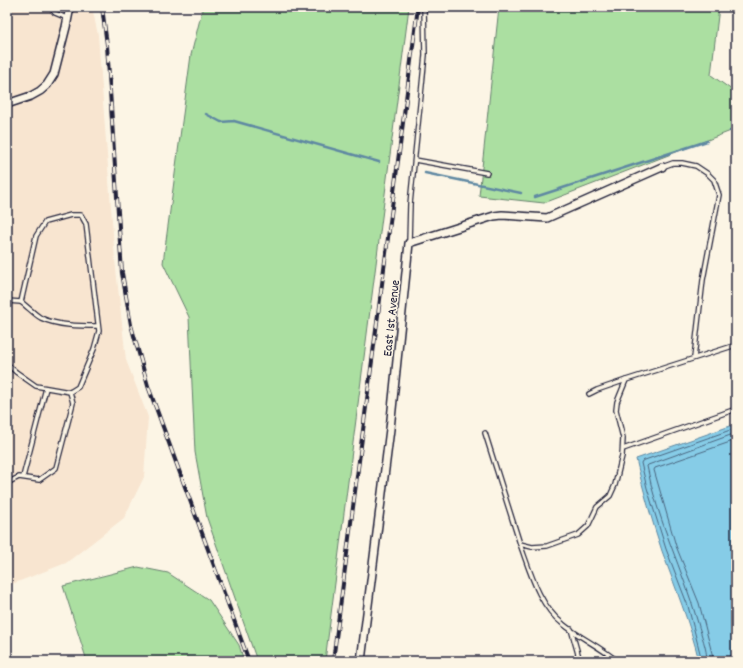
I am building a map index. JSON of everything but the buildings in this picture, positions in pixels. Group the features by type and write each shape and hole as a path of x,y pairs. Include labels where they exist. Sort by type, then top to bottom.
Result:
{"street":[{"path":"7,104 32,96 47,85 54,74 70,7"},
{"path":"409,243 494,216 502,215 547,218 662,167"},
{"name":"East 1st Avenue","path":"361,661 390,429 409,243"}],"lane":[{"path":"50,7 55,13 68,19"},
{"path":"409,243 410,204 425,55 424,7"},
{"path":"415,160 488,173"},
{"path":"662,167 682,163 696,166 714,180 719,195 703,280 694,358"},
{"path":"7,364 36,386 70,392 78,387 94,349 99,331 88,232 81,215 71,215 45,222 36,236 21,302"},
{"path":"7,301 21,302 40,317 52,321 82,326 98,326"},
{"path":"589,394 626,380 736,345"},
{"path":"520,544 532,547 546,546 578,535 588,526 597,507 610,496 615,485 623,449 624,438 616,410 617,402 626,380"},
{"path":"23,477 46,388"},
{"path":"7,483 19,476 39,480 56,468 73,403 70,392"},
{"path":"623,449 736,409"},
{"path":"485,433 520,544 542,601 562,624 617,661"},
{"path":"571,629 580,661"}],"shaded area":[{"path":"7,7 92,7 98,35 115,260 126,360 148,417 144,477 124,518 66,563 7,586 7,295 10,216 7,161"}],"green space":[{"path":"203,7 409,7 325,661 257,661 207,518 195,452 189,317 163,263 191,55"},
{"path":"499,7 719,7 711,75 736,93 736,129 544,203 479,196"},
{"path":"138,567 168,573 209,600 239,645 244,661 87,661 63,586"}],"water":[{"path":"736,424 736,661 699,661 687,619 662,551 636,459"}],"waterway":[{"path":"206,114 221,122 234,121 379,162"},
{"path":"730,131 736,128"},
{"path":"535,197 707,141"},
{"path":"425,173 521,193"}],"railway":[{"path":"102,7 107,45 122,273 131,325 148,386 249,661"},
{"path":"333,661 418,7"}]}
